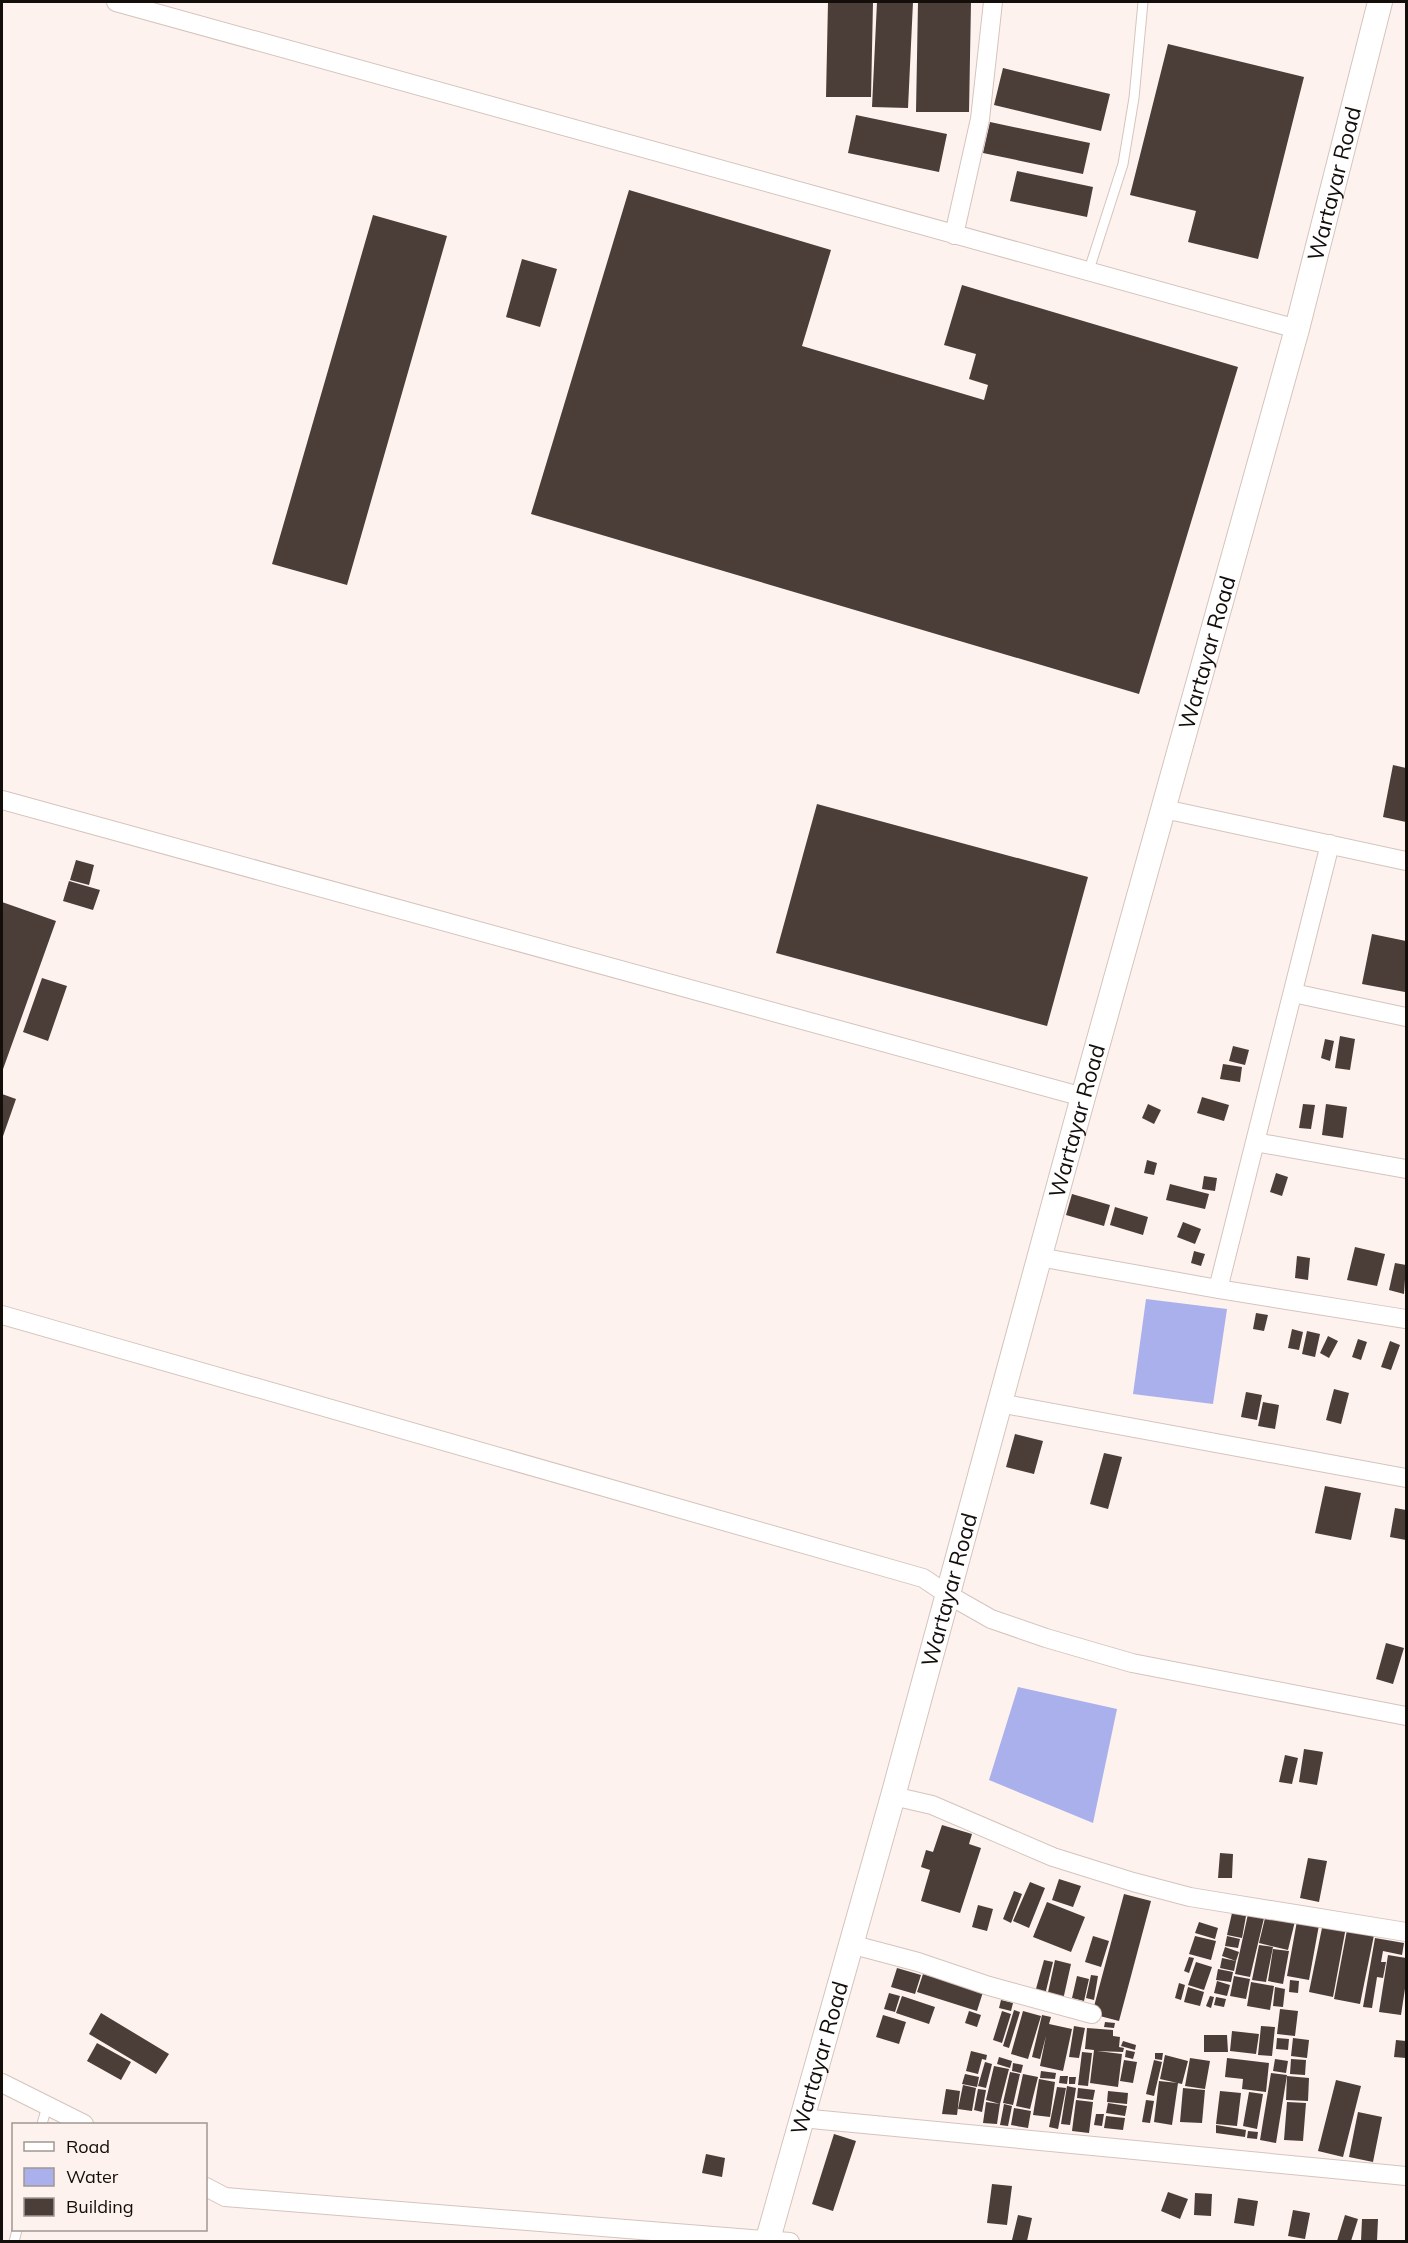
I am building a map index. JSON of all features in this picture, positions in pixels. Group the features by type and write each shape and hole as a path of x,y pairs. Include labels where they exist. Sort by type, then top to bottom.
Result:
{"street":[{"path":"116,2 1297,329"},
{"path":"954,235 980,119 993,2"},
{"name":"Wartayar Road","path":"779,2240 801,2118 893,1796 1083,1097 1297,329 1380,2"},
{"path":"2,800 1083,1097"},
{"path":"1164,809 1407,861"},
{"path":"1218,1289 1330,844"},
{"path":"1293,993 1407,1017"},
{"path":"1255,1142 1407,1169"},
{"path":"1040,1257 1218,1289 1407,1319"},
{"path":"2,1315 923,1578 991,1619 1132,1663 1407,1716"},
{"path":"999,1403 1407,1478"},
{"path":"893,1796 932,1805 1053,1857 1133,1882 1190,1897 1407,1932"},
{"path":"850,1944 918,1962 989,1986 1092,2013"},
{"path":"2,2083 82,2123"},
{"path":"801,2118 1407,2176"},
{"path":"207,2188 225,2197 779,2240"}],"lane":[{"path":"1089,273 1123,164 1134,99 1143,2"},
{"path":"42,2123 47,2106"}],"water":[{"path":"1146,1299 1227,1309 1213,1404 1133,1394"},
{"path":"1018,1687 1117,1709 1093,1823 989,1780"}],"building":[{"path":"828,2 873,2 871,97 826,97"},
{"path":"877,2 913,2 908,108 872,107"},
{"path":"918,2 971,2 969,112 916,112"},
{"path":"1168,44 1304,77 1258,259 1188,242 1196,211 1130,195"},
{"path":"1003,68 1110,94 1101,131 994,105"},
{"path":"856,115 947,134 939,172 848,153"},
{"path":"990,122 1090,143 1083,174 983,153"},
{"path":"1017,171 1093,187 1087,217 1010,201"},
{"path":"629,190 831,250 802,346 984,400 988,385 969,379 976,354 944,345 962,285 1238,367 1139,694 531,514"},
{"path":"373,215 447,236 347,585 272,564"},
{"path":"522,259 557,269 540,327 506,317"},
{"path":"1393,765 1406,768 1406,822 1383,817"},
{"path":"817,804 1088,877 1047,1026 776,953"},
{"path":"76,860 94,865 89,885 70,880"},
{"path":"69,881 100,890 93,910 63,901"},
{"path":"2,902 56,921 2,1072"},
{"path":"1372,934 1406,941 1405,992 1362,984"},
{"path":"42,978 67,986 48,1041 23,1032"},
{"path":"1340,1036 1355,1039 1350,1070 1335,1068"},
{"path":"1325,1039 1334,1041 1330,1061 1321,1058"},
{"path":"1233,1046 1249,1050 1245,1065 1229,1061"},
{"path":"1223,1064 1242,1067 1240,1082 1220,1079"},
{"path":"2,1094 16,1099 2,1139"},
{"path":"1202,1097 1229,1105 1224,1121 1197,1113"},
{"path":"1148,1104 1161,1110 1154,1124 1142,1118"},
{"path":"1303,1104 1315,1105 1311,1129 1299,1128"},
{"path":"1326,1104 1347,1107 1343,1138 1322,1135"},
{"path":"1147,1160 1157,1163 1154,1175 1144,1173"},
{"path":"1276,1173 1288,1177 1282,1196 1270,1192"},
{"path":"1204,1176 1217,1178 1215,1191 1202,1189"},
{"path":"1170,1184 1209,1194 1205,1209 1166,1200"},
{"path":"1072,1194 1110,1205 1104,1226 1066,1215"},
{"path":"1115,1207 1148,1217 1143,1235 1110,1225"},
{"path":"1183,1222 1201,1229 1195,1244 1177,1237"},
{"path":"1355,1247 1385,1254 1377,1286 1347,1280"},
{"path":"1194,1251 1205,1254 1201,1266 1191,1263"},
{"path":"1297,1256 1310,1258 1308,1280 1295,1278"},
{"path":"1395,1263 1406,1265 1404,1294 1389,1290"},
{"path":"1256,1313 1268,1315 1264,1331 1253,1329"},
{"path":"1292,1329 1303,1332 1299,1350 1288,1348"},
{"path":"1307,1331 1320,1334 1315,1357 1302,1354"},
{"path":"1328,1336 1338,1341 1329,1358 1320,1353"},
{"path":"1358,1339 1367,1342 1361,1360 1352,1357"},
{"path":"1390,1341 1400,1345 1391,1370 1381,1367"},
{"path":"1334,1389 1349,1393 1341,1424 1326,1420"},
{"path":"1246,1392 1262,1395 1257,1420 1241,1417"},
{"path":"1263,1402 1279,1405 1275,1429 1258,1426"},
{"path":"1015,1434 1043,1441 1034,1474 1006,1467"},
{"path":"1104,1453 1122,1457 1108,1509 1090,1504"},
{"path":"1325,1486 1361,1493 1351,1540 1315,1533"},
{"path":"1395,1508 1406,1510 1406,1540 1390,1537"},
{"path":"1386,1643 1404,1648 1393,1684 1376,1679"},
{"path":"1304,1749 1323,1752 1317,1785 1299,1782"},
{"path":"1285,1755 1298,1758 1292,1784 1279,1782"},
{"path":"942,1825 972,1834 969,1844 981,1848 960,1913 921,1901 930,1870 921,1867 926,1850 933,1852"},
{"path":"1220,1853 1233,1854 1232,1878 1218,1878"},
{"path":"1308,1858 1327,1861 1319,1902 1300,1898"},
{"path":"1059,1879 1081,1886 1073,1907 1052,1900"},
{"path":"1030,1882 1045,1888 1029,1928 1013,1921"},
{"path":"1014,1891 1022,1894 1011,1923 1003,1919"},
{"path":"1124,1894 1151,1901 1119,2021 1092,2014"},
{"path":"1047,1902 1085,1917 1071,1952 1033,1937"},
{"path":"978,1905 993,1909 987,1931 972,1927"},
{"path":"1232,1913 1246,1916 1242,1938 1227,1935"},
{"path":"1248,1914 1264,1918 1250,1977 1235,1974"},
{"path":"1266,1914 1295,1921 1288,1950 1259,1943"},
{"path":"1297,1921 1319,1925 1309,1980 1287,1976"},
{"path":"1199,1922 1218,1928 1215,1939 1195,1933"},
{"path":"1323,1923 1346,1927 1333,1997 1309,1992"},
{"path":"1347,1930 1374,1935 1360,2004 1334,1999"},
{"path":"1093,1936 1109,1941 1101,1967 1085,1962"},
{"path":"1195,1936 1216,1941 1211,1960 1189,1954"},
{"path":"1227,1936 1240,1939 1238,1948 1225,1946"},
{"path":"1375,1938 1404,1943 1402,1955 1383,1951 1381,1962 1386,1962 1383,1978 1377,1977 1372,2008 1363,2007"},
{"path":"1259,1945 1273,1947 1266,1982 1252,1980"},
{"path":"1225,1947 1239,1952 1236,1961 1222,1956"},
{"path":"1273,1949 1289,1951 1283,1984 1268,1981"},
{"path":"1388,1955 1406,1958 1406,1982 1401,2015 1379,2012"},
{"path":"1189,1957 1194,1958 1189,1973 1184,1971"},
{"path":"1222,1958 1236,1961 1234,1971 1220,1968"},
{"path":"1044,1960 1053,1962 1044,1999 1034,1996"},
{"path":"1055,1960 1071,1964 1063,2000 1047,1997"},
{"path":"1196,1962 1212,1967 1204,1990 1188,1985"},
{"path":"897,1968 921,1975 915,1994 891,1987"},
{"path":"1218,1969 1233,1972 1231,1982 1216,1980"},
{"path":"923,1974 983,1992 977,2011 917,1992"},
{"path":"1091,1975 1098,1976 1094,2000 1086,1998"},
{"path":"1077,1976 1089,1979 1084,2001 1072,1998"},
{"path":"1234,1976 1250,1979 1246,1999 1230,1996"},
{"path":"1290,1980 1299,1981 1298,1993 1289,1992"},
{"path":"1217,1981 1230,1985 1227,1996 1214,1993"},
{"path":"1251,1982 1274,1986 1270,2010 1247,2006"},
{"path":"1179,1983 1185,1985 1181,2000 1175,1998"},
{"path":"1188,1987 1204,1992 1200,2006 1184,2002"},
{"path":"1275,1987 1285,1989 1283,2007 1273,2006"},
{"path":"889,1993 900,1996 895,2012 884,2009"},
{"path":"902,1996 935,2007 929,2024 896,2013"},
{"path":"1210,1996 1214,1997 1211,2008 1206,2006"},
{"path":"1216,1997 1226,1999 1224,2007 1214,2005"},
{"path":"1001,2000 1013,2003 1011,2011 999,2008"},
{"path":"1280,2009 1298,2011 1295,2036 1277,2034"},
{"path":"1014,2010 1020,2012 1009,2048 1003,2046"},
{"path":"969,2011 981,2015 977,2027 965,2023"},
{"path":"1002,2011 1011,2014 1002,2043 993,2040"},
{"path":"1023,2011 1041,2016 1028,2059 1011,2054"},
{"path":"101,2013 169,2054 156,2074 89,2034"},
{"path":"883,2015 906,2022 899,2044 876,2037"},
{"path":"1042,2015 1051,2017 1049,2024 1072,2029 1063,2071 1040,2066 1046,2036 1040,2059 1032,2057"},
{"path":"1105,2022 1115,2023 1114,2028 1104,2027"},
{"path":"1074,2026 1085,2028 1079,2058 1069,2057"},
{"path":"1261,2026 1275,2027 1272,2056 1258,2055"},
{"path":"1087,2028 1113,2030 1113,2036 1120,2037 1119,2047 1124,2048 1123,2052 1097,2051 1122,2054 1118,2087 1090,2083 1094,2050 1085,2049"},
{"path":"1232,2031 1259,2034 1256,2054 1230,2051"},
{"path":"1204,2035 1227,2035 1228,2052 1204,2052"},
{"path":"1277,2038 1289,2039 1288,2050 1276,2049"},
{"path":"1293,2038 1309,2040 1307,2058 1291,2056"},
{"path":"1396,2040 1406,2041 1406,2058 1394,2057"},
{"path":"1123,2041 1136,2045 1135,2050 1121,2046"},
{"path":"97,2043 131,2062 121,2080 87,2061"},
{"path":"1126,2050 1135,2052 1133,2059 1125,2057"},
{"path":"971,2051 987,2055 986,2060 982,2059 978,2074 966,2071"},
{"path":"1082,2052 1092,2053 1088,2086 1078,2085"},
{"path":"1155,2053 1163,2053 1162,2060 1155,2059"},
{"path":"1165,2055 1188,2061 1182,2084 1160,2079"},
{"path":"999,2057 1012,2061 1010,2068 997,2064"},
{"path":"1190,2058 1210,2061 1205,2089 1185,2086"},
{"path":"1227,2058 1269,2063 1266,2092 1242,2089 1243,2079 1225,2077"},
{"path":"1275,2059 1288,2061 1286,2073 1273,2071"},
{"path":"1291,2059 1306,2060 1305,2075 1290,2074"},
{"path":"1124,2060 1137,2062 1133,2083 1120,2081"},
{"path":"1154,2060 1162,2062 1154,2096 1146,2094"},
{"path":"985,2062 992,2064 986,2088 978,2086"},
{"path":"1013,2063 1023,2065 1021,2073 1012,2071"},
{"path":"994,2066 1009,2069 1000,2104 986,2100"},
{"path":"1041,2071 1056,2073 1055,2079 1040,2078"},
{"path":"1010,2072 1020,2074 1013,2105 1003,2103"},
{"path":"1271,2073 1287,2075 1276,2143 1260,2140"},
{"path":"965,2074 979,2077 977,2087 962,2084"},
{"path":"1023,2074 1038,2077 1030,2109 1016,2106"},
{"path":"1060,2076 1068,2076 1067,2084 1059,2083"},
{"path":"1287,2076 1309,2078 1308,2101 1286,2100"},
{"path":"1069,2077 1076,2077 1075,2084 1069,2084"},
{"path":"1039,2079 1055,2082 1050,2117 1033,2115"},
{"path":"1336,2080 1361,2086 1343,2157 1318,2151"},
{"path":"1159,2081 1178,2083 1172,2125 1154,2122"},
{"path":"963,2085 976,2088 972,2111 958,2109"},
{"path":"1067,2086 1076,2088 1070,2125 1061,2124"},
{"path":"1057,2087 1066,2088 1058,2129 1049,2127"},
{"path":"1078,2088 1095,2090 1093,2100 1077,2098"},
{"path":"1183,2088 1205,2090 1202,2123 1180,2122"},
{"path":"946,2089 960,2091 957,2115 942,2114"},
{"path":"978,2089 986,2090 982,2112 974,2110"},
{"path":"1108,2091 1128,2093 1127,2104 1107,2102"},
{"path":"1220,2091 1241,2093 1237,2126 1216,2124"},
{"path":"1249,2092 1263,2094 1257,2129 1243,2126"},
{"path":"1076,2100 1093,2102 1089,2133 1072,2131"},
{"path":"1146,2100 1154,2101 1150,2123 1142,2122"},
{"path":"986,2102 1000,2104 997,2124 983,2123"},
{"path":"1287,2102 1306,2103 1303,2141 1284,2140"},
{"path":"1108,2103 1127,2106 1125,2116 1106,2113"},
{"path":"1004,2104 1012,2106 1008,2126 1000,2125"},
{"path":"1014,2108 1031,2111 1028,2128 1011,2125"},
{"path":"1358,2112 1382,2117 1373,2162 1349,2157"},
{"path":"1096,2114 1104,2114 1102,2126 1094,2125"},
{"path":"1106,2116 1125,2118 1123,2130 1104,2128"},
{"path":"1216,2125 1246,2130 1245,2137 1216,2133"},
{"path":"1248,2131 1258,2132 1257,2139 1247,2138"},
{"path":"834,2134 856,2141 833,2211 812,2204"},
{"path":"706,2154 725,2158 722,2177 702,2173"},
{"path":"992,2184 1012,2186 1007,2225 987,2223"},
{"path":"1168,2192 1188,2199 1180,2219 1161,2211"},
{"path":"1195,2193 1212,2194 1211,2216 1194,2215"},
{"path":"1238,2198 1258,2201 1254,2226 1234,2223"},
{"path":"1293,2210 1310,2213 1305,2239 1288,2236"},
{"path":"1018,2215 1032,2218 1027,2241 1012,2240"},
{"path":"1345,2215 1358,2219 1351,2241 1337,2241"},
{"path":"1362,2219 1378,2219 1377,2241 1361,2241"}]}
